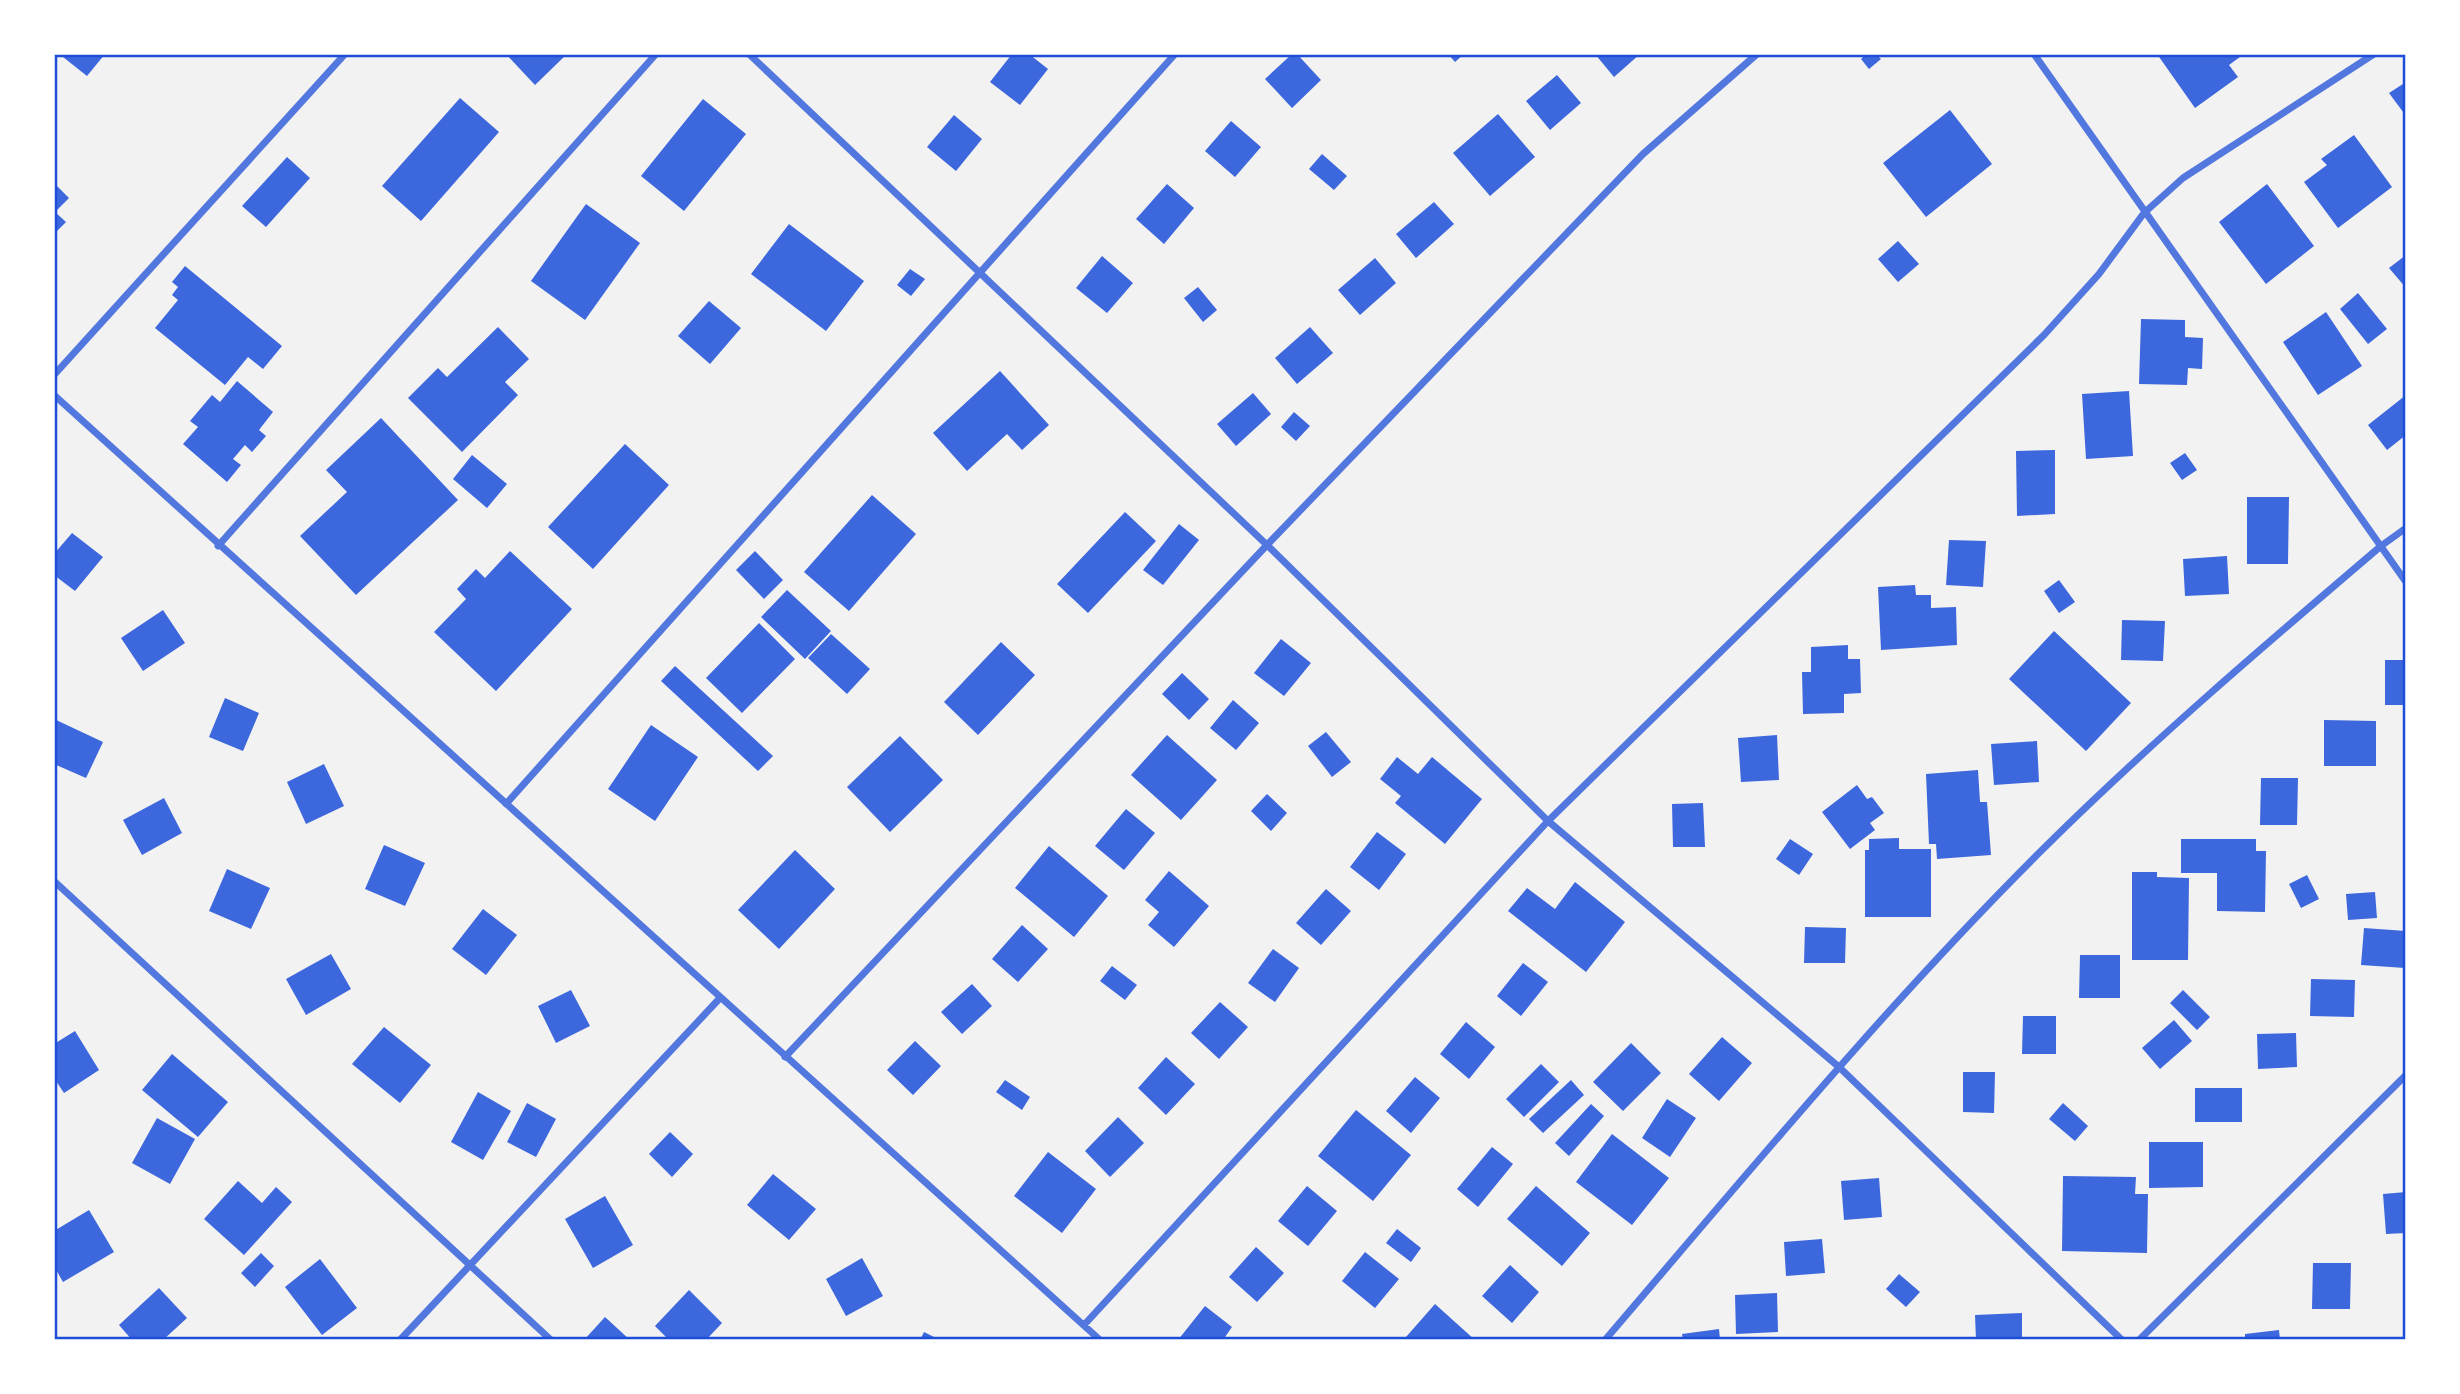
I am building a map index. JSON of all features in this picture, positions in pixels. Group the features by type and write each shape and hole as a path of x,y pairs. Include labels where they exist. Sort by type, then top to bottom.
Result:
{"street":[{"path":"54,375 345,54"},
{"path":"218,546 656,54"},
{"path":"749,54 1267,545 1548,821 1839,1067 2122,1340"},
{"path":"506,804 1175,54"},
{"path":"785,1057 1267,545 1643,154 1757,54"},
{"path":"2034,54 2406,582"},
{"path":"1084,1325 1548,821 2044,335 2099,274 2144,212 2183,178 2374,54"},
{"path":"54,395 218,546 1100,1340"},
{"path":"1605,1340 1839,1067 2044,848 2220,684 2381,546 2406,528"},
{"path":"54,881 551,1340"},
{"path":"400,1340 720,998"},
{"path":"2139,1340 2406,1075"}],"building":[{"path":"65,54 105,54 87,76 63,57"},
{"path":"506,54 567,54 535,85"},
{"path":"1012,54 1029,54 1048,69 1020,105 990,82"},
{"path":"1292,54 1297,54 1321,80 1292,108 1265,79"},
{"path":"1448,54 1464,54 1455,62"},
{"path":"1595,54 1640,54 1614,77"},
{"path":"1866,54 1876,54 1881,59 1869,69 1861,59"},
{"path":"2157,54 2244,54 2229,65 2238,77 2195,108"},
{"path":"1557,75 1581,103 1550,130 1526,101"},
{"path":"2406,82 2406,116 2389,93"},
{"path":"460,98 499,132 421,221 382,186"},
{"path":"703,99 746,134 684,211 641,176"},
{"path":"1950,110 1992,164 1926,217 1883,163"},
{"path":"1498,114 1535,157 1490,196 1453,153"},
{"path":"954,115 982,139 956,171 927,147"},
{"path":"1231,121 1261,147 1235,177 1205,151"},
{"path":"2354,135 2392,187 2338,228 2304,182 2327,165 2321,159"},
{"path":"1322,154 1347,176 1334,190 1309,169"},
{"path":"287,157 310,178 266,227 242,206"},
{"path":"54,183 69,198 55,212 66,222 54,234"},
{"path":"1167,184 1194,208 1164,244 1136,219"},
{"path":"2267,184 2314,246 2266,284 2219,222"},
{"path":"1434,202 1454,224 1416,258 1396,234"},
{"path":"586,204 640,243 585,320 531,281"},
{"path":"789,224 864,281 826,331 751,274"},
{"path":"1898,241 1919,264 1898,282 1878,259"},
{"path":"2406,255 2406,288 2389,268"},
{"path":"1102,256 1133,283 1107,313 1076,288"},
{"path":"1375,258 1396,283 1360,315 1338,290"},
{"path":"185,266 282,346 263,369 248,357 225,385 155,328 178,300 172,295 178,287 172,282"},
{"path":"910,269 925,279 911,296 897,285"},
{"path":"1198,287 1217,310 1203,322 1184,298"},
{"path":"2358,293 2387,329 2368,344 2340,309"},
{"path":"709,301 741,328 710,364 678,336"},
{"path":"2326,312 2362,366 2318,395 2283,342"},
{"path":"2141,319 2185,320 2185,337 2203,338 2202,369 2188,368 2187,385 2139,384"},
{"path":"498,327 529,359 505,382 518,395 462,452 408,398 438,368 447,377"},
{"path":"1310,327 1333,353 1297,384 1275,358"},
{"path":"1000,371 1049,425 1022,450 1007,434 967,471 933,433"},
{"path":"237,381 273,412 259,430 266,436 252,452 245,445 233,459 241,465 227,482 183,444 198,427 190,421 212,395 220,402"},
{"path":"2129,391 2133,456 2086,459 2082,394"},
{"path":"1253,393 1271,414 1236,446 1217,424"},
{"path":"2406,395 2406,435 2387,450 2368,425"},
{"path":"1294,412 1310,426 1296,441 1281,427"},
{"path":"381,418 458,500 356,595 300,536 347,492 326,470"},
{"path":"625,444 669,485 593,569 548,527"},
{"path":"2055,450 2055,514 2017,516 2016,451"},
{"path":"2185,453 2197,470 2182,480 2170,463"},
{"path":"472,455 507,484 487,508 453,479"},
{"path":"872,495 916,534 849,611 804,572"},
{"path":"2247,497 2289,497 2288,564 2247,564"},
{"path":"1125,512 1156,541 1088,613 1057,584"},
{"path":"1179,524 1199,540 1163,585 1143,570"},
{"path":"72,533 103,557 75,591 54,575 54,554"},
{"path":"1949,540 1986,541 1983,587 1946,585"},
{"path":"510,551 572,609 496,691 434,632 466,599 457,589 476,569 485,578"},
{"path":"755,551 783,580 764,599 736,570"},
{"path":"2227,556 2229,594 2185,596 2183,559"},
{"path":"2059,580 2075,602 2059,613 2044,591"},
{"path":"1915,585 1916,595 1931,595 1931,608 1956,607 1957,645 1881,650 1878,587"},
{"path":"787,590 831,631 805,659 761,617"},
{"path":"163,610 185,643 143,671 121,638"},
{"path":"2122,620 2165,621 2163,661 2121,660"},
{"path":"759,623 795,659 742,713 706,678"},
{"path":"2054,631 2131,703 2086,751 2009,679"},
{"path":"831,634 870,669 847,694 808,658"},
{"path":"1281,639 1311,663 1284,696 1254,673"},
{"path":"1001,642 1035,675 978,735 944,702"},
{"path":"1848,645 1848,659 1860,659 1861,693 1844,694 1844,713 1803,714 1802,672 1811,672 1811,647"},
{"path":"2385,660 2406,660 2406,705 2385,705"},
{"path":"675,666 773,756 758,771 661,681"},
{"path":"1182,673 1209,699 1189,720 1162,694"},
{"path":"225,698 259,713 243,751 209,737"},
{"path":"1233,700 1259,723 1236,750 1210,728"},
{"path":"54,719 103,742 86,778 54,764"},
{"path":"2324,720 2376,721 2376,766 2324,766"},
{"path":"651,725 698,757 655,821 608,789"},
{"path":"1326,732 1351,762 1332,777 1308,746"},
{"path":"1167,735 1217,780 1181,820 1131,775"},
{"path":"1777,735 1779,780 1741,782 1738,738"},
{"path":"900,736 943,780 890,832 847,787"},
{"path":"2037,741 2039,782 1994,785 1991,744"},
{"path":"1397,757 1418,774 1432,757 1482,799 1445,844 1395,803 1401,796 1380,779"},
{"path":"324,764 344,806 306,824 287,782"},
{"path":"1978,770 1980,802 1987,802 1991,855 1937,859 1936,844 1929,844 1926,774"},
{"path":"2261,778 2298,778 2297,825 2260,825"},
{"path":"1857,785 1867,799 1872,797 1884,813 1870,823 1875,830 1850,849 1822,812"},
{"path":"1267,794 1287,813 1271,831 1251,811"},
{"path":"164,798 182,833 142,855 123,820"},
{"path":"1703,803 1705,847 1673,847 1672,804"},
{"path":"1126,809 1155,833 1124,870 1095,846"},
{"path":"1377,832 1406,854 1379,890 1350,867"},
{"path":"1899,838 1899,849 1931,849 1931,917 1865,917 1865,850 1869,850 1869,839"},
{"path":"1790,839 1813,854 1799,875 1776,859"},
{"path":"2181,839 2256,839 2256,851 2266,851 2265,912 2217,911 2217,873 2181,873"},
{"path":"384,845 425,863 405,906 365,889"},
{"path":"1049,846 1108,896 1074,937 1015,888"},
{"path":"795,850 835,889 779,949 738,910"},
{"path":"227,869 270,888 251,929 209,911"},
{"path":"1169,871 1209,906 1174,947 1148,925 1159,912 1145,900"},
{"path":"2132,872 2157,872 2157,877 2189,878 2188,960 2132,960"},
{"path":"2307,875 2319,899 2301,908 2289,884"},
{"path":"1575,882 1625,922 1586,972 1508,911 1527,888 1555,909"},
{"path":"1326,889 1351,911 1321,945 1296,923"},
{"path":"2375,892 2377,918 2348,920 2346,894"},
{"path":"483,909 517,935 486,975 452,949"},
{"path":"1022,925 1048,949 1018,982 992,959"},
{"path":"1805,927 1846,928 1845,963 1804,963"},
{"path":"2364,928 2406,931 2405,968 2361,965"},
{"path":"1273,949 1299,968 1275,1002 1248,983"},
{"path":"331,954 351,989 306,1015 286,979"},
{"path":"2080,955 2120,955 2120,998 2079,998"},
{"path":"1523,963 1548,982 1521,1016 1497,996"},
{"path":"1112,966 1137,985 1125,1000 1100,981"},
{"path":"2311,979 2355,980 2354,1017 2310,1016"},
{"path":"972,984 992,1006 962,1034 941,1012"},
{"path":"571,990 590,1026 556,1043 538,1006"},
{"path":"2183,990 2210,1017 2197,1030 2170,1003"},
{"path":"1220,1002 1248,1027 1219,1059 1191,1033"},
{"path":"2023,1016 2056,1016 2056,1054 2022,1054"},
{"path":"2174,1020 2192,1041 2160,1069 2142,1048"},
{"path":"1466,1022 1495,1047 1469,1079 1440,1054"},
{"path":"384,1027 431,1065 400,1103 352,1064"},
{"path":"75,1031 99,1070 64,1093 54,1078 54,1044"},
{"path":"2296,1033 2297,1067 2258,1069 2257,1034"},
{"path":"1722,1037 1752,1063 1719,1101 1689,1074"},
{"path":"915,1041 941,1066 913,1095 887,1070"},
{"path":"1631,1043 1661,1073 1623,1111 1593,1082"},
{"path":"172,1054 228,1102 198,1137 142,1090"},
{"path":"1166,1057 1195,1084 1166,1115 1138,1088"},
{"path":"1541,1064 1559,1082 1524,1117 1506,1099"},
{"path":"1963,1072 1995,1072 1994,1113 1963,1112"},
{"path":"1415,1077 1440,1098 1411,1133 1386,1111"},
{"path":"1005,1080 1030,1097 1022,1110 996,1092"},
{"path":"1571,1080 1584,1095 1543,1133 1529,1119"},
{"path":"2195,1088 2242,1088 2242,1122 2195,1122"},
{"path":"478,1092 511,1111 483,1160 451,1142"},
{"path":"1667,1099 1696,1118 1670,1157 1642,1138"},
{"path":"527,1103 556,1119 536,1157 507,1142"},
{"path":"2063,1103 2088,1126 2075,1141 2049,1119"},
{"path":"1591,1104 1604,1116 1569,1156 1555,1143"},
{"path":"1356,1110 1411,1155 1373,1201 1318,1156"},
{"path":"1118,1117 1144,1143 1110,1177 1085,1151"},
{"path":"157,1118 195,1139 170,1184 132,1163"},
{"path":"670,1132 693,1154 672,1177 649,1154"},
{"path":"1612,1134 1669,1178 1632,1225 1576,1182"},
{"path":"2149,1142 2203,1142 2203,1187 2149,1188"},
{"path":"1492,1147 1513,1164 1478,1207 1457,1189"},
{"path":"1048,1152 1096,1189 1062,1233 1014,1196"},
{"path":"773,1174 816,1209 789,1240 747,1205"},
{"path":"2063,1176 2136,1177 2135,1194 2148,1194 2147,1253 2062,1251"},
{"path":"1879,1178 1882,1217 1844,1220 1841,1181"},
{"path":"238,1181 262,1203 276,1187 292,1202 244,1255 204,1219"},
{"path":"1307,1186 1337,1211 1308,1246 1278,1221"},
{"path":"1536,1186 1590,1233 1562,1266 1507,1219"},
{"path":"2406,1192 2406,1233 2386,1234 2383,1194"},
{"path":"605,1196 633,1245 593,1268 565,1219"},
{"path":"89,1210 114,1252 63,1282 54,1266 54,1231"},
{"path":"1397,1229 1421,1248 1411,1262 1386,1243"},
{"path":"1822,1239 1825,1273 1786,1276 1784,1242"},
{"path":"1256,1247 1284,1273 1257,1302 1229,1277"},
{"path":"1365,1252 1399,1279 1375,1308 1342,1281"},
{"path":"261,1253 274,1266 255,1287 241,1273"},
{"path":"862,1258 883,1296 846,1316 826,1279"},
{"path":"320,1259 357,1308 322,1335 285,1287"},
{"path":"2313,1263 2351,1263 2350,1309 2312,1309"},
{"path":"1510,1265 1539,1292 1512,1323 1482,1296"},
{"path":"1899,1274 1920,1292 1906,1307 1886,1289"},
{"path":"159,1288 187,1318 163,1340 132,1340 119,1325"},
{"path":"689,1290 722,1323 706,1340 669,1340 655,1326"},
{"path":"1777,1293 1778,1332 1736,1334 1735,1295"},
{"path":"1435,1304 1475,1340 1409,1340 1406,1337"},
{"path":"1205,1306 1232,1327 1223,1340 1178,1340"},
{"path":"2022,1313 2022,1340 1976,1340 1975,1315"},
{"path":"605,1317 630,1340 584,1340"},
{"path":"1719,1329 1720,1340 1683,1340 1682,1334"},
{"path":"2279,1330 2280,1340 2245,1340 2245,1334"},
{"path":"924,1332 940,1340 920,1340"}]}
